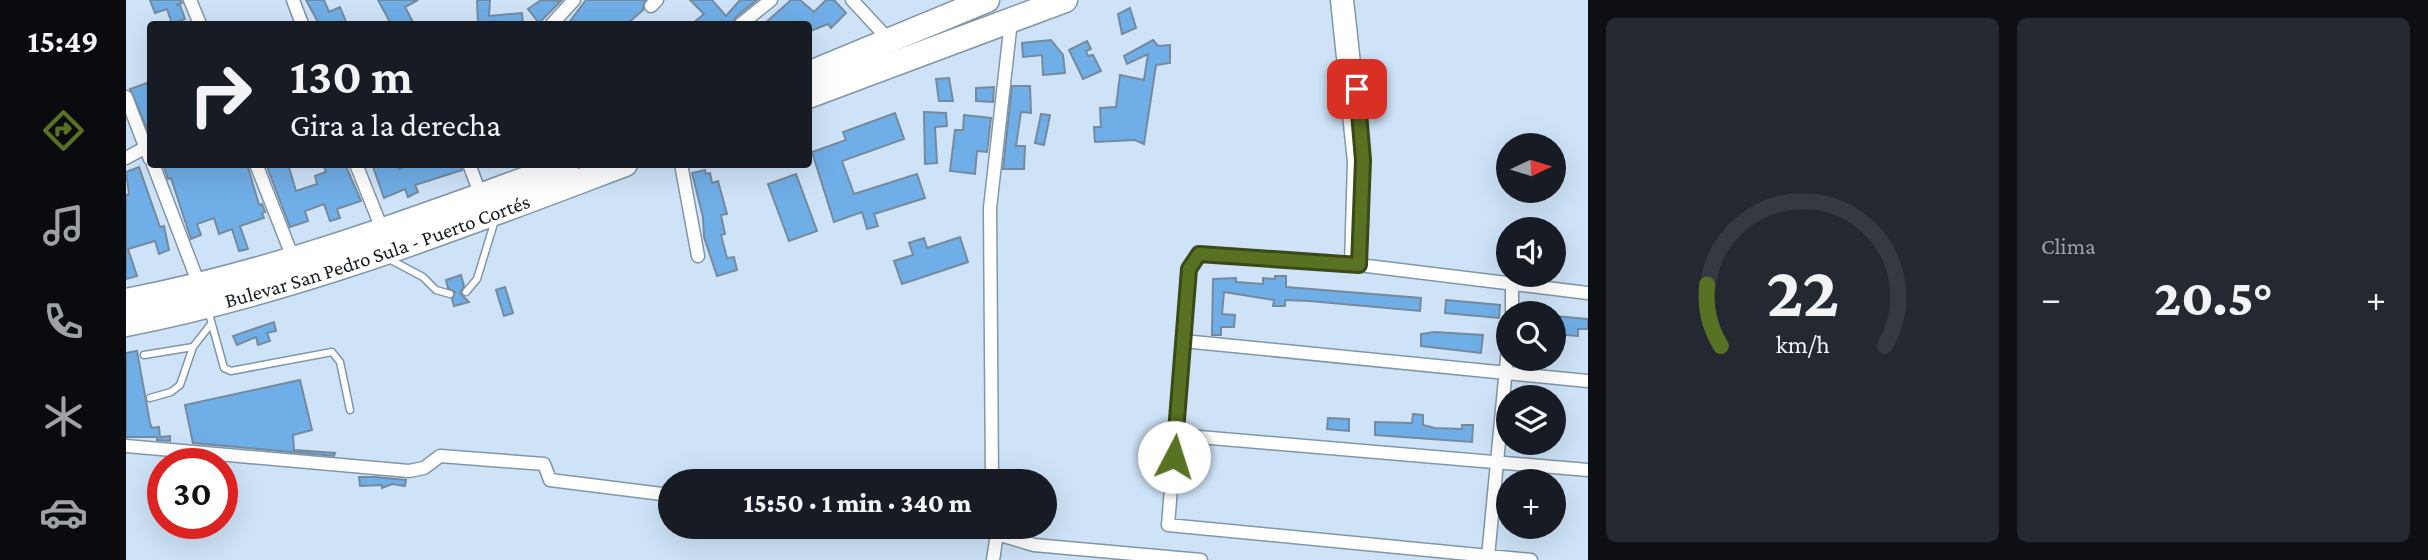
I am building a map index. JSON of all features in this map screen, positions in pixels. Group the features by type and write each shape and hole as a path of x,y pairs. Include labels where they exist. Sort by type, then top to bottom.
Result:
{"highway":[{"path":"812,95 1065,0"},
{"path":"812,72 891,42 979,1"},
{"name":"Bulevar San Pedro Sula - Puerto Cortés","path":"126,324 316,277 371,258 490,204 559,168"},
{"name":"Bulevar San Pedro Sula - Puerto Cortés","path":"126,301 206,306 293,258 382,229 490,204 612,168"},
{"path":"371,258 363,250 382,229"},
{"path":"316,277 328,263 330,247"}],"street":[{"path":"190,0 199,21"},
{"path":"293,0 301,21"},
{"path":"555,21 574,0"},
{"path":"745,21 771,0"},
{"path":"852,0 891,42"},
{"path":"1337,0 1353,162 1355,265"},
{"path":"1347,0 1363,160 1355,265"},
{"path":"992,469 990,208 1011,20"},
{"path":"126,97 147,146"},
{"path":"126,158 147,152"},
{"path":"154,168 206,306"},
{"path":"258,168 293,258"},
{"path":"358,168 382,229"},
{"path":"471,168 490,204"},
{"path":"682,168 698,256"},
{"path":"1496,284 1355,265 1199,254 1189,269 1168,525 1531,560"},
{"path":"1523,287 1588,293"},
{"path":"1183,341 1588,381"},
{"path":"1488,557 1505,371"},
{"path":"1176,435 1588,470"},
{"path":"126,446 409,471 424,468 440,456 544,464 550,480 658,494"},
{"path":"993,560 995,539"},
{"path":"1019,539 1034,545 1201,560"}],"lane":[{"path":"466,292 477,279 490,204"},
{"path":"371,258 423,277 436,290 450,295"},
{"path":"150,398 171,392 180,385 206,306"},
{"path":"206,306 224,368 231,371 332,352 340,362 349,410"},
{"path":"144,355 193,347"}],"building":[{"path":"150,0 181,0 182,3 176,5 180,5 185,19 171,21 167,9 155,13"},
{"path":"306,0 324,0 329,12 340,7 346,21 317,21"},
{"path":"378,0 418,0 405,7 412,21 389,21"},
{"path":"477,0 490,0 489,16 522,13 523,21 478,21"},
{"path":"541,0 561,1 541,21 537,21 528,9"},
{"path":"586,0 645,0 643,10 630,21 570,21"},
{"path":"690,0 712,0 726,16 740,0 757,0 734,21 696,21 704,14"},
{"path":"791,0 800,0 814,12 826,0 834,0 846,13 831,28 828,24 812,30 812,21 767,21"},
{"path":"1130,8 1136,28 1122,34 1118,14"},
{"path":"1051,40 1063,55 1065,73 1043,75 1042,55 1023,57 1022,43"},
{"path":"1153,40 1158,46 1170,45 1170,63 1156,65 1144,144 1135,140 1095,142 1094,127 1101,127 1100,108 1116,107 1120,75 1144,80 1148,54 1127,64 1124,56"},
{"path":"1087,41 1091,49 1086,51 1088,56 1093,55 1101,71 1083,79 1069,50"},
{"path":"949,78 953,101 939,101 936,79"},
{"path":"147,83 147,129 130,89"},
{"path":"1012,86 1030,86 1031,113 1021,112 1016,146 1025,146 1024,169 1003,169"},
{"path":"994,87 993,102 976,101 976,88"},
{"path":"924,112 946,113 947,126 935,127 937,163 925,164"},
{"path":"895,113 904,139 842,161 854,194 917,174 925,198 874,214 878,226 867,229 862,212 834,222 812,152 846,140 843,132"},
{"path":"1041,114 1050,115 1044,145 1035,143"},
{"path":"964,115 991,118 987,152 977,151 975,174 950,171 955,130 963,130"},
{"path":"139,167 160,227 164,226 169,250 159,254 155,241 128,249 137,276 126,279 126,195 129,194 126,172"},
{"path":"164,168 248,168 259,205 262,204 265,212 262,213 264,218 240,226 248,249 239,251 232,229 219,234 214,218 197,224 201,235 191,239 171,178 168,179"},
{"path":"268,168 289,168 296,191 317,184 315,176 326,172 324,168 347,168 361,201 337,209 340,218 330,221 324,204 305,211 308,221 290,227"},
{"path":"373,168 461,168 462,170 415,185 418,192 408,197 405,189 384,198"},
{"path":"705,170 706,174 710,173 712,183 718,181 727,214 721,215 725,234 721,235 727,258 734,257 737,270 717,276 704,237 703,217 692,173"},
{"path":"796,174 817,231 789,241 768,184"},
{"path":"960,237 968,262 902,284 894,261 913,255 909,243 924,238 927,248"},
{"path":"461,275 464,286 460,293 469,302 454,306 452,299 455,292 448,288 446,280"},
{"path":"1275,276 1286,276 1286,287 1421,298 1420,311 1285,300 1285,306 1273,306 1274,300 1224,292 1222,314 1235,315 1234,327 1221,327 1221,335 1212,335 1213,279 1236,278 1236,282 1263,284 1263,278 1275,279"},
{"path":"505,287 513,313 504,316 496,290"},
{"path":"1446,300 1496,305 1496,318 1445,313"},
{"path":"1566,317 1588,319 1588,329 1578,329 1578,336 1566,335"},
{"path":"274,322 276,331 267,333 270,341 258,345 256,337 237,345 233,336"},
{"path":"1434,332 1483,335 1481,353 1421,346 1421,334"},
{"path":"137,351 150,423 152,428 159,427 160,437 170,436 170,441 157,440 157,437 126,437 126,353"},
{"path":"300,380 312,430 293,435 294,450 335,453 334,456 193,443 185,405"},
{"path":"1413,414 1423,415 1423,425 1435,428 1462,429 1462,425 1473,425 1472,442 1375,435 1375,422 1412,423"},
{"path":"1328,418 1349,419 1349,431 1327,429"},
{"path":"359,477 406,480 405,486 392,484 382,488 382,485 360,486"}],"route":[{"path":"1174,457 1189,269 1199,254 1359,265 1363,225 1363,160 1357,89"}]}
